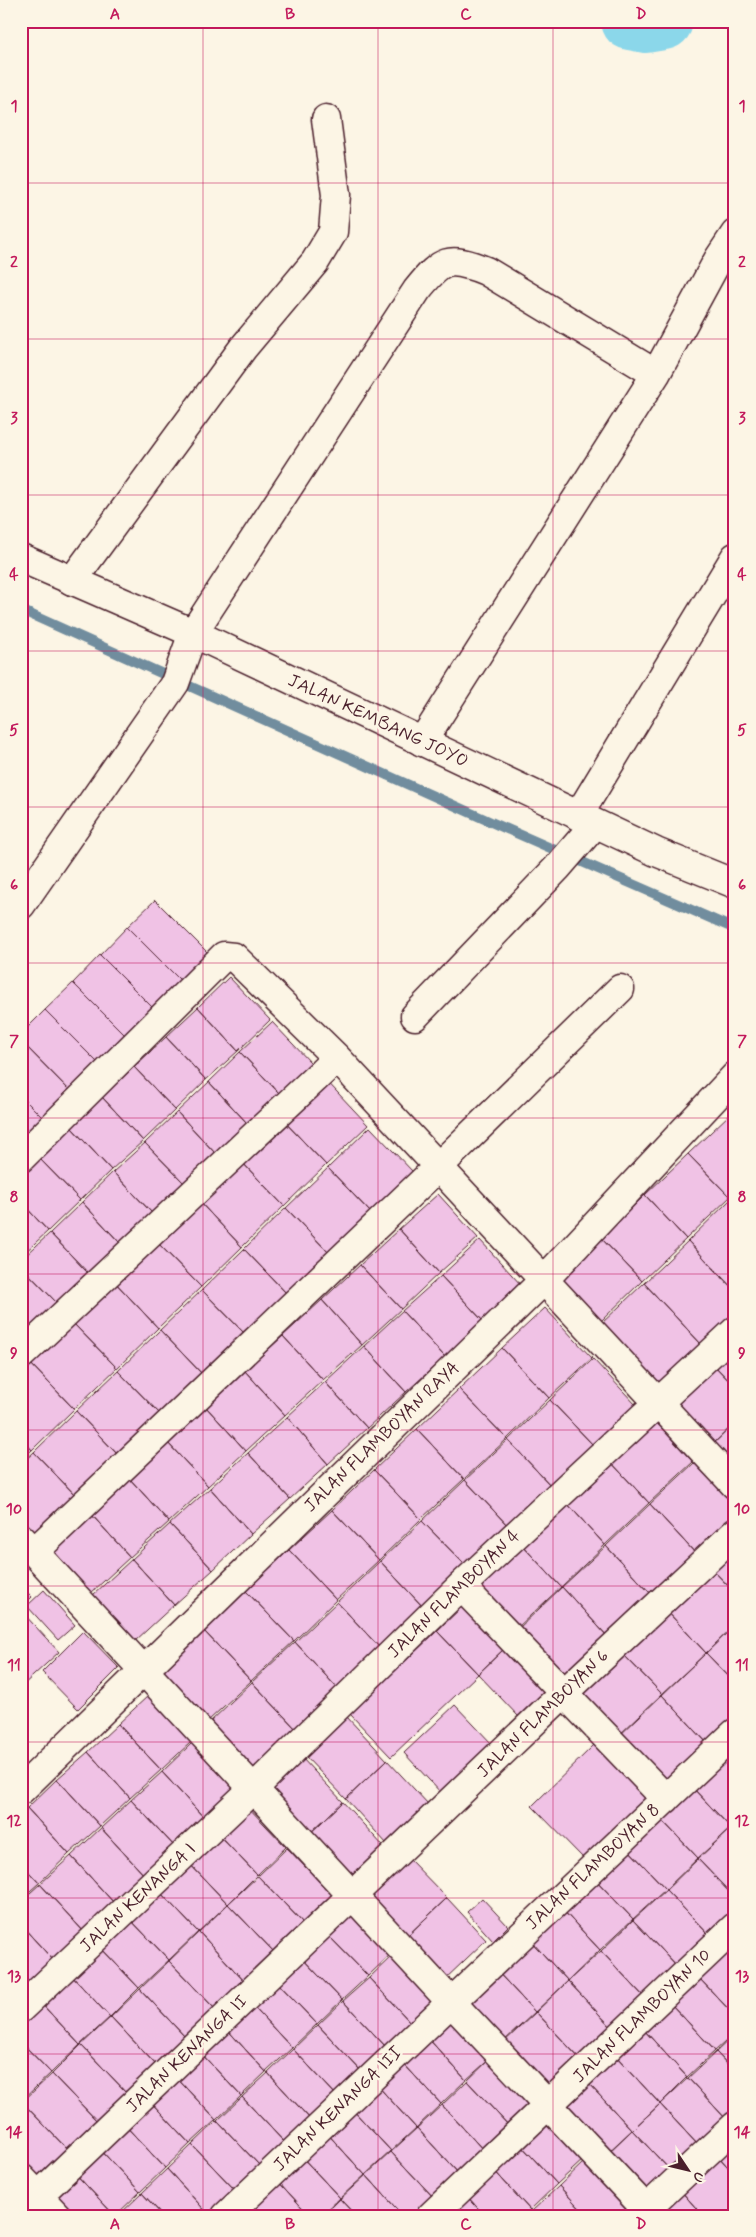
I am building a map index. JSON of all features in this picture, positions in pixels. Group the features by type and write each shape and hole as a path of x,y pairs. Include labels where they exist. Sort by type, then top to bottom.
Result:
{"street":[{"path":"72,581 243,348 314,262 333,232 336,195 326,119"},
{"path":"422,742 656,374 719,258 735,234"},
{"path":"21,905 175,683 192,633 417,290 430,274 445,262 462,261 486,271 656,374"},
{"path":"415,1016 557,868 587,820 735,557"},
{"name":"JALAN KEMBANG JOYO","path":"21,558 192,633 656,852 735,884"},
{"path":"21,1158 224,956 234,957 337,1058 735,1486"},
{"path":"620,989 438,1167 28,1545 451,2002 549,2104 643,2212 735,2126"},
{"path":"21,1355 337,1058"},
{"name":"JALAN FLAMBOYAN RAYA","path":"21,1790 543,1281 735,1076"},
{"name":"JALAN FLAMBOYAN 4","path":"254,1788 461,1586 735,1331"},
{"name":"JALAN FLAMBOYAN 6","path":"353,1896 564,1692 735,1533"},
{"path":"461,1586 666,1798"},
{"name":"JALAN FLAMBOYAN 8","path":"451,2002 735,1733"},
{"name":"JALAN KENANGA I","path":"21,2008 254,1788"},
{"name":"JALAN KENANGA II","path":"27,2195 353,1896"},
{"name":"JALAN FLAMBOYAN 10","path":"431,2216 735,1927"},
{"name":"JALAN KENANGA III","path":"226,2216 451,2002"},
{"path":"27,2195 57,2216"}],"building":[{"path":"155,900 211,956 184,984 127,927"},
{"path":"127,927 184,984 156,1011 100,955"},
{"path":"100,955 156,1011 129,1039 73,983"},
{"path":"229,977 270,1020 238,1051 198,1007"},
{"path":"73,983 129,1039 101,1066 45,1010"},
{"path":"198,1007 238,1051 206,1080 166,1037"},
{"path":"45,1010 101,1066 73,1094 21,1041 21,1034"},
{"path":"272,1022 311,1063 279,1093 240,1052"},
{"path":"166,1037 206,1080 175,1110 134,1067"},
{"path":"21,1041 73,1094 46,1121 21,1096"},
{"path":"240,1052 279,1093 247,1123 209,1082"},
{"path":"134,1067 175,1110 143,1141 102,1097"},
{"path":"322,1076 368,1125 326,1165 280,1117"},
{"path":"209,1082 247,1123 215,1153 177,1112"},
{"path":"21,1096 46,1121 21,1146"},
{"path":"102,1097 143,1141 111,1170 71,1127"},
{"path":"177,1112 215,1153 184,1183 145,1143"},
{"path":"732,1112 735,1114 735,1192 730,1197 688,1154"},
{"path":"280,1117 326,1165 284,1206 238,1158"},
{"path":"71,1127 111,1170 80,1200 39,1158"},
{"path":"370,1127 414,1173 372,1214 328,1168"},
{"path":"145,1143 184,1183 152,1213 113,1172"},
{"path":"688,1154 730,1197 686,1239 645,1195"},
{"path":"39,1158 80,1200 48,1231 21,1202 21,1174"},
{"path":"238,1158 284,1206 242,1247 196,1198"},
{"path":"328,1168 372,1214 330,1254 286,1208"},
{"path":"113,1172 152,1213 120,1243 82,1202"},
{"path":"438,1194 478,1238 439,1273 399,1229"},
{"path":"645,1195 686,1239 642,1281 601,1238"},
{"path":"196,1198 242,1247 201,1287 154,1239"},
{"path":"731,1199 735,1203 735,1291 688,1241"},
{"path":"21,1202 48,1231 21,1256"},
{"path":"82,1202 120,1243 88,1273 50,1233"},
{"path":"286,1208 330,1254 288,1295 244,1249"},
{"path":"399,1229 439,1273 401,1309 360,1265"},
{"path":"50,1233 88,1273 57,1303 21,1266 21,1260"},
{"path":"601,1238 642,1281 599,1323 557,1280"},
{"path":"154,1239 201,1287 158,1328 112,1279"},
{"path":"480,1240 522,1286 483,1321 441,1276"},
{"path":"688,1241 735,1291 735,1314 702,1345 644,1283"},
{"path":"244,1249 288,1295 246,1335 202,1290"},
{"path":"360,1265 401,1309 362,1345 322,1300"},
{"path":"21,1266 57,1303 25,1334 21,1330"},
{"path":"441,1276 483,1321 445,1357 402,1311"},
{"path":"112,1279 158,1328 117,1368 70,1320"},
{"path":"644,1283 702,1345 658,1387 600,1325"},
{"path":"202,1290 246,1335 204,1376 160,1330"},
{"path":"322,1300 362,1345 323,1380 283,1336"},
{"path":"545,1308 592,1358 549,1398 502,1348"},
{"path":"402,1311 445,1357 406,1392 364,1346"},
{"path":"70,1320 117,1368 74,1409 28,1361"},
{"path":"160,1330 204,1376 162,1416 118,1371"},
{"path":"283,1336 323,1380 285,1415 245,1371"},
{"path":"735,1341 735,1387 712,1363"},
{"path":"364,1346 406,1392 367,1428 325,1382"},
{"path":"502,1348 549,1398 507,1439 459,1389"},
{"path":"593,1359 637,1406 594,1446 550,1400"},
{"path":"28,1361 74,1409 32,1450 21,1438 21,1367"},
{"path":"712,1363 735,1387 735,1423 710,1447 669,1404"},
{"path":"118,1371 162,1416 120,1457 76,1411"},
{"path":"245,1371 285,1415 246,1451 206,1407"},
{"path":"325,1382 367,1428 328,1464 287,1417"},
{"path":"459,1389 507,1439 464,1479 417,1429"},
{"path":"550,1400 594,1446 552,1487 508,1440"},
{"path":"206,1407 246,1451 208,1486 167,1442"},
{"path":"76,1411 120,1457 78,1498 34,1452"},
{"path":"287,1417 328,1464 290,1499 248,1453"},
{"path":"653,1419 693,1462 649,1503 609,1460"},
{"path":"735,1423 735,1474 710,1447"},
{"path":"417,1429 464,1479 421,1519 374,1470"},
{"path":"21,1438 32,1450 21,1460"},
{"path":"508,1440 552,1487 509,1527 465,1480"},
{"path":"167,1442 208,1486 169,1522 129,1478"},
{"path":"34,1452 78,1498 36,1538 21,1523 21,1464"},
{"path":"248,1453 290,1499 251,1534 210,1488"},
{"path":"609,1460 649,1503 605,1545 565,1501"},
{"path":"694,1463 735,1506 735,1519 697,1555 650,1504"},
{"path":"374,1470 421,1519 379,1560 332,1510"},
{"path":"129,1478 169,1522 130,1557 90,1513"},
{"path":"465,1480 509,1527 467,1567 422,1521"},
{"path":"210,1488 251,1534 213,1570 170,1524"},
{"path":"565,1501 605,1545 561,1587 520,1543"},
{"path":"650,1504 697,1555 653,1596 606,1546"},
{"path":"332,1510 379,1560 336,1600 289,1550"},
{"path":"90,1513 130,1557 91,1593 52,1549"},
{"path":"422,1521 467,1567 424,1608 380,1561"},
{"path":"170,1524 213,1570 174,1605 132,1559"},
{"path":"735,1541 735,1593 709,1566"},
{"path":"520,1543 561,1587 517,1628 476,1585"},
{"path":"606,1546 653,1596 609,1638 562,1587"},
{"path":"289,1550 336,1600 294,1641 246,1591"},
{"path":"132,1559 174,1605 135,1641 93,1595"},
{"path":"380,1561 424,1608 381,1649 337,1602"},
{"path":"709,1566 735,1593 735,1625 706,1653 665,1609"},
{"path":"21,1586 32,1597 21,1608"},
{"path":"562,1587 609,1638 565,1679 518,1629"},
{"path":"44,1590 75,1625 58,1640 27,1606"},
{"path":"246,1591 294,1641 251,1681 204,1631"},
{"path":"337,1602 381,1649 338,1689 295,1642"},
{"path":"465,1604 506,1647 478,1674 437,1631"},
{"path":"665,1609 706,1653 662,1694 620,1651"},
{"path":"23,1613 59,1652 21,1687 21,1615"},
{"path":"735,1625 735,1683 706,1653"},
{"path":"83,1631 119,1668 78,1709 42,1672"},
{"path":"204,1631 251,1681 208,1721 161,1671"},
{"path":"437,1631 478,1674 391,1757 350,1714"},
{"path":"295,1642 338,1689 296,1729 252,1682"},
{"path":"506,1647 547,1691 519,1717 478,1674"},
{"path":"620,1651 662,1694 617,1737 576,1693"},
{"path":"706,1653 735,1683 735,1720 709,1745 662,1695"},
{"path":"252,1682 296,1729 253,1770 209,1723"},
{"path":"149,1695 191,1742 161,1770 118,1724"},
{"path":"662,1695 709,1745 665,1787 618,1737"},
{"path":"455,1705 493,1745 442,1794 404,1753"},
{"path":"346,1716 387,1760 346,1799 304,1755"},
{"path":"118,1724 161,1770 130,1798 88,1752"},
{"path":"192,1743 237,1792 206,1820 162,1772"},
{"path":"596,1743 653,1800 588,1863 532,1806"},
{"path":"735,1743 735,1767 723,1754"},
{"path":"88,1752 130,1798 100,1826 57,1779"},
{"path":"723,1754 735,1767 735,1824 731,1828 690,1785"},
{"path":"301,1757 343,1802 307,1836 265,1791"},
{"path":"387,1760 429,1805 387,1844 346,1799"},
{"path":"162,1772 206,1820 176,1848 131,1800"},
{"path":"57,1779 100,1826 69,1854 27,1808"},
{"path":"690,1785 731,1828 698,1858 658,1816"},
{"path":"131,1800 176,1848 145,1876 101,1828"},
{"path":"343,1802 384,1847 348,1880 307,1836"},
{"path":"245,1804 286,1847 257,1875 216,1832"},
{"path":"27,1808 69,1854 39,1883 21,1863 21,1813"},
{"path":"658,1816 698,1858 666,1889 625,1846"},
{"path":"101,1828 145,1876 115,1904 71,1856"},
{"path":"731,1828 735,1833 735,1898 698,1859"},
{"path":"216,1832 257,1875 228,1904 186,1860"},
{"path":"625,1846 666,1889 633,1919 593,1877"},
{"path":"287,1848 334,1897 305,1925 258,1876"},
{"path":"71,1856 115,1904 85,1933 40,1884"},
{"path":"407,1857 447,1898 403,1940 364,1899"},
{"path":"698,1859 735,1898 735,1915 711,1937 666,1890"},
{"path":"186,1860 228,1904 198,1932 157,1889"},
{"path":"21,1863 39,1883 21,1899"},
{"path":"258,1876 305,1925 275,1953 228,1904"},
{"path":"593,1877 633,1919 600,1950 560,1907"},
{"path":"40,1884 85,1933 54,1961 21,1925 21,1901"},
{"path":"157,1889 198,1932 169,1960 128,1917"},
{"path":"666,1890 711,1937 678,1968 633,1920"},
{"path":"447,1898 486,1940 443,1981 403,1940"},
{"path":"482,1898 508,1926 493,1941 467,1912"},
{"path":"228,1904 275,1953 245,1982 199,1932"},
{"path":"349,1906 393,1952 368,1976 323,1930"},
{"path":"560,1907 600,1950 568,1981 528,1938"},
{"path":"128,1917 169,1960 139,1988 98,1945"},
{"path":"633,1920 678,1968 646,1999 601,1951"},
{"path":"21,1925 54,1961 23,1989 21,1986"},
{"path":"323,1930 368,1976 342,2000 298,1954"},
{"path":"199,1932 245,1982 216,2010 169,1961"},
{"path":"528,1938 568,1981 535,2012 495,1969"},
{"path":"98,1945 139,1988 110,2017 69,1973"},
{"path":"735,1945 735,1959 728,1952"},
{"path":"601,1951 646,1999 613,2029 568,1981"},
{"path":"728,1952 735,1959 735,2016 699,1978"},
{"path":"298,1954 342,2000 317,2024 273,1978"},
{"path":"394,1954 438,2000 412,2024 369,1978"},
{"path":"169,1961 216,2010 186,2038 140,1989"},
{"path":"495,1969 535,2012 503,2042 463,1999"},
{"path":"69,1973 110,2017 80,2045 39,2001"},
{"path":"273,1978 317,2024 292,2048 248,2001"},
{"path":"369,1978 412,2024 387,2048 343,2001"},
{"path":"699,1978 735,2016 735,2033 715,2051 671,2004"},
{"path":"568,1981 613,2029 581,2060 536,2012"},
{"path":"140,1989 186,2038 157,2066 111,2017"},
{"path":"39,2001 80,2045 51,2073 21,2042 21,2018"},
{"path":"248,2001 292,2048 266,2072 223,2025"},
{"path":"343,2001 387,2048 362,2072 318,2025"},
{"path":"671,2004 715,2051 687,2077 644,2030"},
{"path":"536,2012 581,2060 549,2090 503,2043"},
{"path":"452,2014 492,2057 466,2080 427,2037"},
{"path":"111,2017 157,2066 128,2094 81,2045"},
{"path":"223,2025 266,2072 241,2096 197,2049"},
{"path":"318,2025 362,2072 337,2096 293,2049"},
{"path":"644,2030 687,2077 660,2104 616,2056"},
{"path":"735,2034 735,2072 716,2052"},
{"path":"427,2037 466,2080 441,2104 401,2061"},
{"path":"21,2042 51,2073 21,2101"},
{"path":"81,2045 128,2094 99,2123 52,2074"},
{"path":"197,2049 241,2096 216,2120 172,2073"},
{"path":"293,2049 337,2096 311,2120 268,2073"},
{"path":"716,2052 735,2072 735,2111 726,2119 688,2078"},
{"path":"616,2056 660,2104 632,2130 588,2083"},
{"path":"492,2057 536,2104 511,2128 467,2081"},
{"path":"401,2061 441,2104 416,2128 376,2084"},
{"path":"172,2073 216,2120 190,2144 146,2097"},
{"path":"268,2073 311,2120 286,2144 242,2097"},
{"path":"52,2074 99,2123 69,2151 22,2102"},
{"path":"688,2078 726,2119 698,2145 660,2104"},
{"path":"467,2081 511,2128 485,2152 442,2105"},
{"path":"588,2083 632,2130 604,2156 560,2109"},
{"path":"376,2084 416,2128 391,2151 351,2108"},
{"path":"146,2097 190,2144 165,2168 121,2121"},
{"path":"242,2097 286,2144 261,2167 217,2121"},
{"path":"22,2102 69,2151 40,2179 21,2160"},
{"path":"660,2104 698,2145 671,2171 632,2130"},
{"path":"442,2105 485,2152 460,2175 417,2128"},
{"path":"351,2108 391,2151 365,2175 325,2131"},
{"path":"547,2117 585,2158 557,2184 519,2143"},
{"path":"121,2121 165,2168 140,2192 96,2145"},
{"path":"217,2121 261,2167 236,2191 192,2145"},
{"path":"417,2128 460,2175 435,2199 391,2152"},
{"path":"632,2130 671,2171 643,2197 605,2156"},
{"path":"325,2131 365,2175 340,2198 300,2155"},
{"path":"519,2143 557,2184 530,2210 492,2168"},
{"path":"735,2143 735,2175 719,2157"},
{"path":"96,2145 140,2192 115,2216 71,2169"},
{"path":"192,2145 236,2191 210,2216 167,2169"},
{"path":"391,2152 435,2199 417,2216 403,2216 366,2175"},
{"path":"300,2155 340,2198 321,2216 310,2216 275,2178"},
{"path":"719,2157 735,2175 735,2216 703,2216 681,2191"},
{"path":"586,2160 632,2208 624,2216 587,2216 559,2186"},
{"path":"492,2168 530,2210 523,2216 485,2216 465,2194"},
{"path":"71,2169 115,2216 67,2216 45,2193"},
{"path":"167,2169 210,2216 163,2216 142,2193"},
{"path":"366,2175 403,2216 356,2216 340,2199"},
{"path":"275,2178 310,2216 262,2216 250,2202"},
{"path":"559,2186 587,2216 536,2216 532,2211"},
{"path":"681,2191 703,2216 655,2216"},
{"path":"142,2193 163,2216 118,2216"},
{"path":"465,2194 485,2216 442,2216"},
{"path":"340,2199 356,2216 323,2216"},
{"path":"250,2202 262,2216 235,2216"}],"waterway":[{"path":"630,21 646,24 664,21"},
{"path":"21,610 491,822 735,929"}]}
